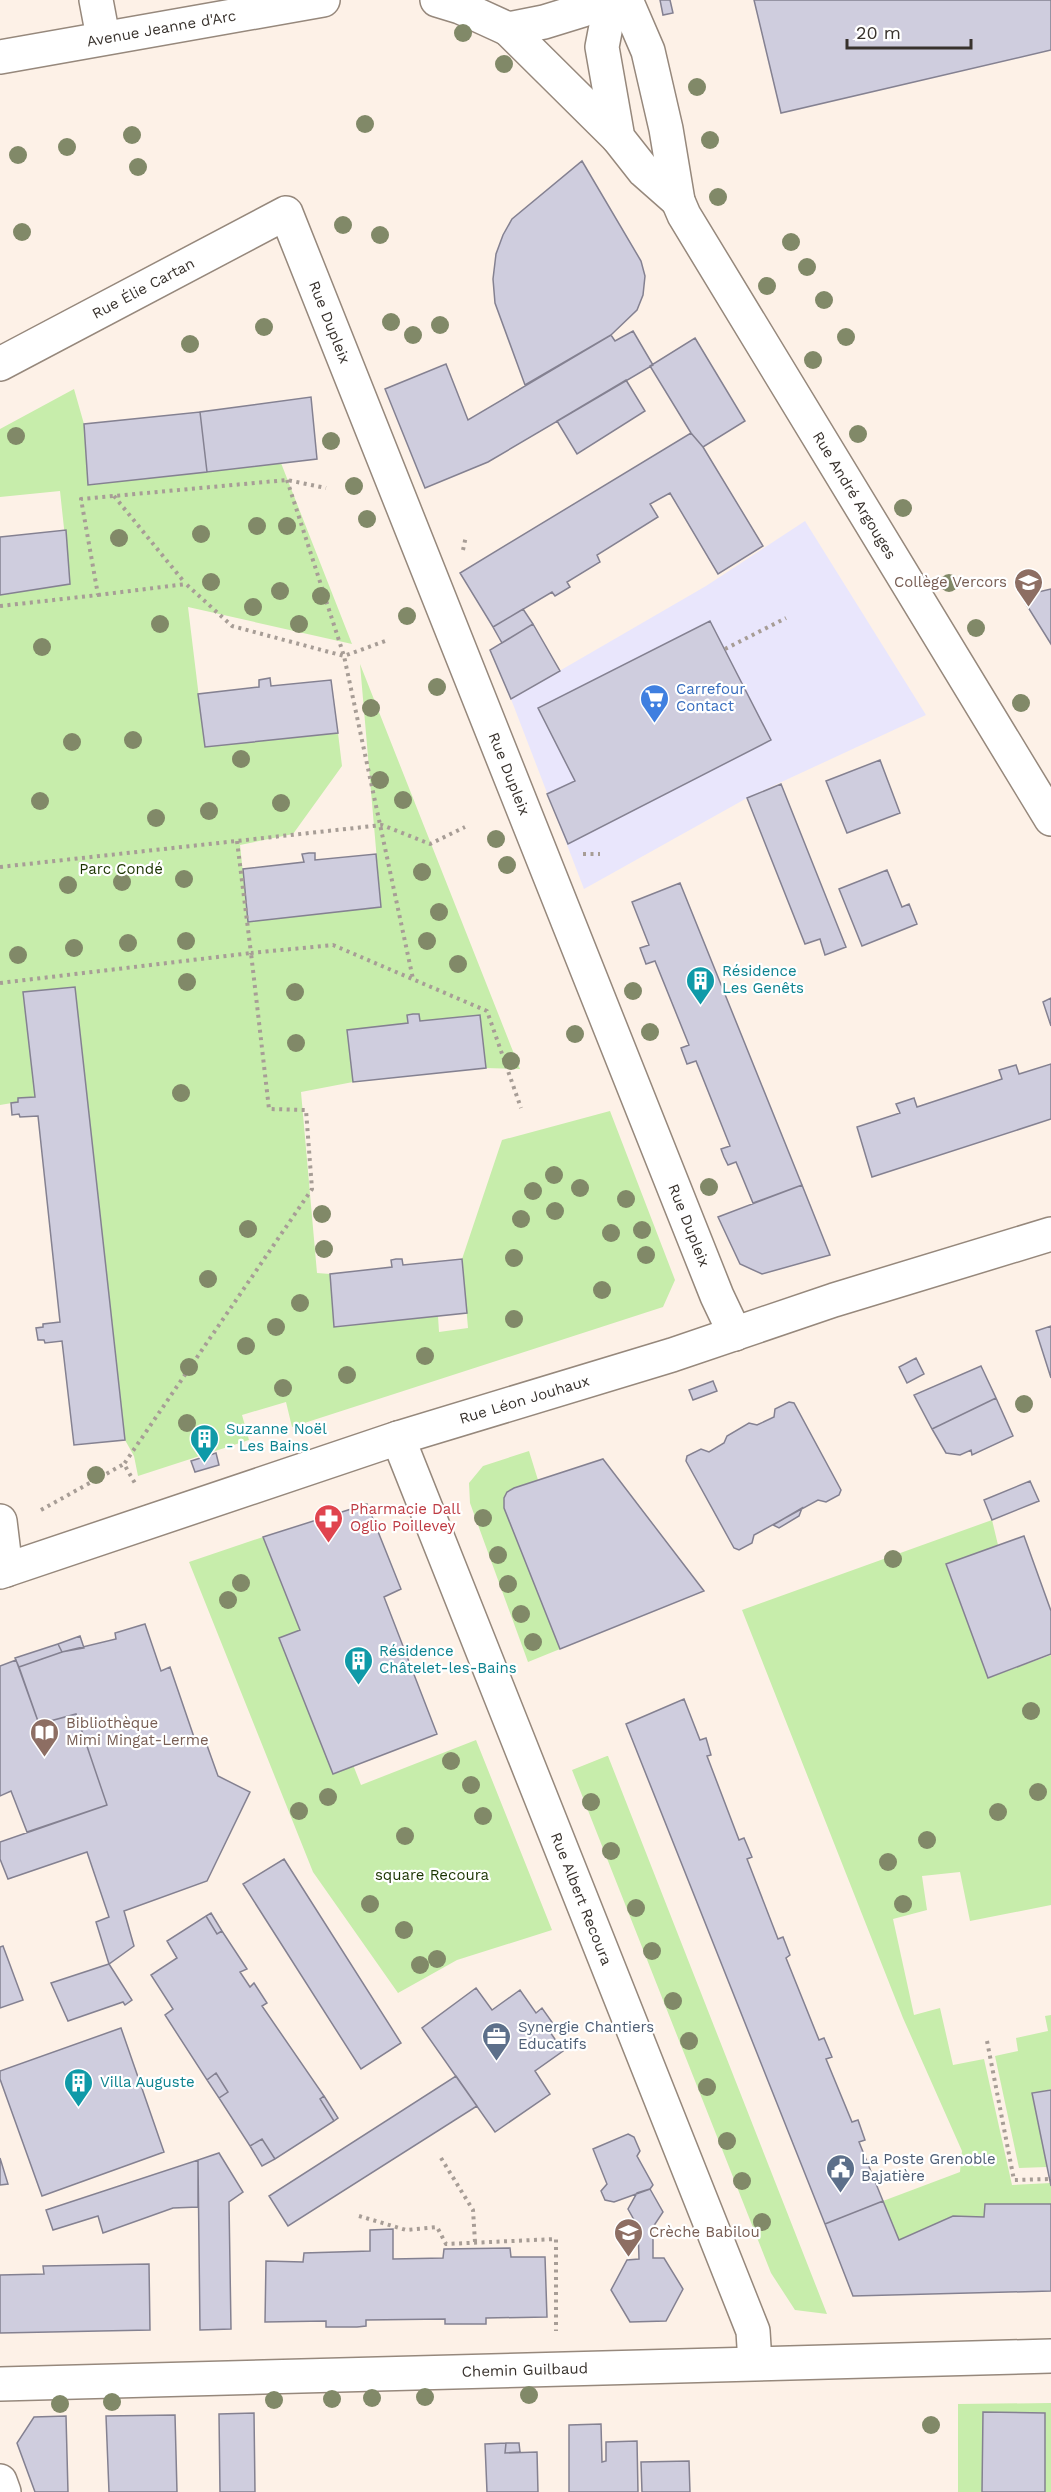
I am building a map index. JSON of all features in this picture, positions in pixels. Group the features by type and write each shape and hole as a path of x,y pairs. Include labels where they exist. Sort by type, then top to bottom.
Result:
{"street":[{"path":"96,0 103,37"},
{"name":"Avenue Jeanne d'Arc","path":"0,57 323,0"},
{"path":"437,0 460,7 508,29 544,22 582,10 592,0"},
{"name":"Rue André Argouges","path":"611,0 603,47 618,138"},
{"name":"Rue André Argouges","path":"626,0 648,51 666,129 678,201"},
{"name":"Rue André Argouges","path":"508,29 618,138 644,171 678,201 1051,819"},
{"name":"Rue Élie Cartan","path":"0,364 286,213"},
{"name":"Rue Dupleix","path":"286,213 717,1296 735,1334"},
{"name":"Rue Léon Jouhaux","path":"3,1571 398,1438 1051,1234"},
{"name":"Rue Albert Recoura","path":"398,1438 753,2331 755,2363"},
{"path":"0,1521 3,1571"},
{"name":"Chemin Guilbaud","path":"0,2384 1051,2356"},
{"path":"0,2481 4,2492"}],"path":[{"path":"98,595 81,499 287,480 326,488"},
{"path":"287,480 344,656 382,825 413,979"},
{"path":"114,496 186,584 232,626 344,656 388,640"},
{"path":"0,606 186,584"},
{"path":"725,649 786,618"},
{"path":"0,867 382,825 430,843 465,827"},
{"path":"41,1510 124,1464 312,1189 306,1110 269,1109 237,841"},
{"path":"0,983 333,945 487,1011 521,1108"},
{"path":"124,1464 157,1520"},
{"path":"987,2041 1014,2180 1050,2179"},
{"path":"441,2158 473,2210 475,2242"},
{"path":"359,2216 406,2230 437,2227 446,2244 556,2239 556,2332"}],"shaded area":[{"path":"805,521 926,715 747,798 584,889 511,699 706,586"}],"green space":[{"name":"Parc Condé","path":"74,389 84,424 89,485 281,463 352,644 188,607 205,747 338,733 342,766 293,834 240,845 248,921 381,907 360,664 520,1069 486,1068 480,1015 420,1021 419,1014 407,1015 408,1023 347,1030 353,1082 301,1092 317,1273 330,1274 334,1327 438,1316 439,1332 468,1328 462,1259 502,1140 610,1111 675,1280 663,1307 292,1427 286,1402 242,1415 249,1440 138,1476 134,1456 125,1440 75,987 24,992 35,1097 18,1098 18,1102 0,1105 0,594 70,584 60,491 0,497 0,429"},
{"path":"529,1451 538,1480 507,1492 504,1503 560,1649 528,1662 470,1503 469,1483 483,1466"},
{"path":"992,1520 998,1545 946,1565 988,1678 1051,1655 1051,1905 970,1921 960,1872 922,1876 927,1910 893,1919 914,2015 940,2008 953,2065 984,2059 1012,2185 1051,2183 1051,2204 985,2204 984,2217 953,2216 899,2240 883,2201 960,2172 962,2151 903,2018 742,1610"},
{"name":"square Recoura","path":"263,1537 361,1785 476,1740 552,1930 457,1960 398,1993 313,1872 189,1562"},
{"path":"608,1756 827,2314 795,2310 771,2273 572,1770"},
{"path":"1051,2015 1051,2089 1032,2094 1047,2167 1019,2168 995,2056 1018,2051 1016,2038 1048,2031 1045,2016"},
{"path":"1051,2403 1051,2492 958,2492 958,2404"}],"building":[{"path":"660,0 670,0 673,13 663,15"},
{"path":"754,0 1051,0 1051,50 781,113"},
{"path":"582,161 641,261 645,276 643,295 637,310 611,335 525,385 495,303 493,279 496,254 512,219"},
{"path":"633,331 653,365 488,462 425,488 385,389 446,364 468,420 611,335 615,341"},
{"path":"695,338 745,421 703,447 691,433 650,366"},
{"path":"626,380 645,411 577,454 557,421"},
{"path":"311,397 317,459 207,472 200,412"},
{"path":"200,412 207,472 88,485 84,424"},
{"path":"691,433 703,447 763,546 718,574 670,493 650,504 658,517 597,555 600,562 567,582 570,587 555,596 552,592 493,627 460,573"},
{"path":"66,530 70,584 0,595 0,537"},
{"path":"1051,589 1051,644 1021,596"},
{"path":"523,609 533,624 502,643 493,627"},
{"name":"Carrefour Contact","path":"710,621 771,740 568,844 547,794 575,781 538,708"},
{"path":"533,624 560,671 511,699 490,650"},
{"path":"270,678 271,686 331,680 338,733 205,747 198,694 259,687 259,680"},
{"path":"880,760 900,813 847,833 826,781"},
{"path":"781,784 846,947 825,955 820,939 805,944 747,798"},
{"path":"315,853 315,860 376,854 381,907 248,922 243,869 304,862 302,854"},
{"path":"887,870 902,907 909,904 917,924 862,946 839,889"},
{"name":"Résidence Les Genêts","path":"680,883 802,1185 753,1203 736,1162 728,1165 724,1157 721,1149 730,1146 696,1061 687,1064 681,1048 689,1045 655,961 646,964 640,948 649,945 632,902"},
{"path":"75,987 125,1440 74,1445 62,1341 45,1343 44,1340 38,1340 36,1328 43,1327 43,1324 60,1322 38,1116 12,1115 11,1103 18,1102 18,1098 35,1097 23,992"},
{"path":"1051,998 1051,1026 1043,1002"},
{"path":"419,1014 420,1021 480,1015 486,1068 353,1082 347,1030 408,1023 407,1015"},
{"path":"1051,1064 1051,1119 872,1177 857,1127 900,1113 896,1104 914,1098 917,1107 1002,1079 999,1070 1016,1065 1019,1074"},
{"path":"802,1185 830,1255 762,1274 740,1264 718,1217"},
{"path":"402,1259 403,1265 462,1259 467,1313 334,1327 330,1274 392,1267 391,1260"},
{"path":"1051,1326 1051,1378 1036,1331"},
{"path":"916,1358 924,1374 907,1383 899,1367"},
{"path":"981,1366 996,1398 932,1429 914,1395"},
{"path":"713,1381 717,1391 693,1400 689,1390"},
{"path":"996,1398 1013,1436 972,1455 971,1450 960,1455 946,1453 932,1429"},
{"path":"789,1402 794,1403 841,1490 839,1495 826,1502 818,1500 754,1535 752,1543 739,1550 734,1548 686,1461 687,1456 701,1449 709,1452 724,1443 727,1436 749,1423 757,1425 774,1417 775,1409"},
{"name":"Suzanne Noël - Les Bains","path":"216,1453 219,1465 195,1472 191,1461"},
{"path":"603,1459 704,1591 560,1649 504,1508 504,1498 507,1492 514,1488"},
{"path":"1030,1481 1039,1501 992,1520 984,1500"},
{"name":"Résidence Châtelet-les-Bains","path":"367,1504 401,1589 384,1597 437,1734 333,1774 279,1638 300,1630 263,1537"},
{"path":"802,1508 799,1516 779,1528 773,1525"},
{"path":"1024,1536 1051,1611 1051,1654 988,1678 946,1564"},
{"path":"145,1624 161,1671 170,1667 195,1740 204,1737 218,1776 250,1792 207,1881 124,1911 134,1946 109,1964 96,1922 109,1917 87,1852 8,1879 0,1859 0,1842 107,1805 76,1714 39,1724 19,1667 62,1652 116,1639 115,1633"},
{"path":"80,1636 84,1648 62,1652 58,1644"},
{"path":"58,1644 62,1652 19,1667 15,1658"},
{"name":"Bibliothèque Mimi Mingat-Lerme","path":"16,1660 39,1724 76,1714 107,1805 27,1832 11,1791 0,1796 0,1666"},
{"path":"684,1699 700,1740 706,1738 711,1755 707,1756 739,1840 744,1838 752,1857 747,1859 778,1939 783,1937 790,1955 786,1958 819,2040 824,2038 832,2057 826,2059 852,2122 858,2120 865,2140 859,2142 883,2201 825,2224 626,1724"},
{"path":"284,1859 401,2043 361,2069 243,1884"},
{"path":"211,1913 222,1931 217,1934 206,1916"},
{"path":"206,1916 217,1934 222,1931 247,1969 240,1972 250,1987 254,1983 267,2003 262,2006 324,2096 320,2099 334,2121 275,2159 262,2139 250,2146 219,2098 228,2092 216,2073 207,2080 165,2015 173,2009 151,1975 177,1958 167,1941"},
{"path":"3,1946 23,2000 0,2008 0,1947"},
{"path":"109,1964 132,2000 125,2005 123,2002 68,2021 51,1983"},
{"name":"Synergie Chantiers Educatifs","path":"476,1988 492,2010 520,1990 536,2013 542,2008 554,2025 548,2029 563,2051 535,2071 550,2094 495,2132 422,2028"},
{"name":"Villa Auguste","path":"121,2028 164,2152 42,2196 0,2079 0,2071"},
{"path":"216,2073 228,2092 219,2098 207,2080"},
{"path":"456,2076 477,2106 288,2226 269,2196"},
{"path":"1051,2090 1051,2186 1032,2093"},
{"path":"324,2096 338,2118 334,2121 320,2099"},
{"path":"628,2134 634,2137 640,2151 637,2156 653,2185 650,2189 614,2202 605,2200 601,2191 607,2184 593,2149"},
{"path":"262,2139 275,2159 262,2166 250,2146"},
{"path":"219,2153 243,2192 229,2202 231,2329 200,2330 198,2160"},
{"path":"0,2158 8,2184 0,2185"},
{"path":"198,2160 198,2207 173,2208 103,2233 98,2216 53,2230 46,2210"},
{"path":"650,2189 663,2212 653,2227 653,2258 664,2258 683,2289 666,2321 630,2322 611,2290 627,2260 639,2259 638,2227 628,2209 637,2193"},
{"path":"883,2201 899,2240 953,2216 984,2217 985,2204 1051,2204 1051,2291 853,2296 825,2224"},
{"path":"393,2229 393,2259 443,2258 444,2249 510,2248 511,2257 545,2257 547,2317 486,2318 486,2324 445,2324 445,2319 366,2320 366,2326 357,2327 326,2327 326,2321 265,2322 266,2261 303,2262 304,2253 370,2251 370,2230"},
{"path":"149,2264 150,2330 0,2333 0,2275 44,2274 43,2266"},
{"path":"983,2412 1045,2413 1045,2492 982,2492"},
{"path":"254,2413 255,2492 220,2492 219,2414"},
{"path":"175,2415 177,2492 109,2492 106,2416"},
{"path":"66,2416 68,2492 35,2492 17,2443 34,2417"},
{"path":"601,2424 602,2462 606,2461 606,2442 637,2441 638,2492 569,2492 569,2425"},
{"path":"506,2443 505,2453 537,2452 538,2492 487,2492 485,2444"},
{"path":"506,2443 519,2443 520,2452 505,2453"},
{"path":"689,2461 690,2492 642,2492 641,2462"}],"place":[{"name":"Collège Vercors","path":"1028,608"},
{"name":"Carrefour Contact","path":"655,724"},
{"name":"Résidence Les Genêts","path":"701,1006"},
{"name":"Suzanne Noël - Les Bains","path":"205,1464"},
{"name":"Pharmacie Dall Oglio Poillevey","path":"329,1544"},
{"name":"Résidence Châtelet-les-Bains","path":"358,1686"},
{"name":"Bibliothèque Mimi Mingat-Lerme","path":"45,1758"},
{"name":"Synergie Chantiers Educatifs","path":"497,2062"},
{"name":"Villa Auguste","path":"79,2108"},
{"name":"La Poste Grenoble Bajatière","path":"840,2194"},
{"name":"Crèche Babilou","path":"628,2258"}]}
